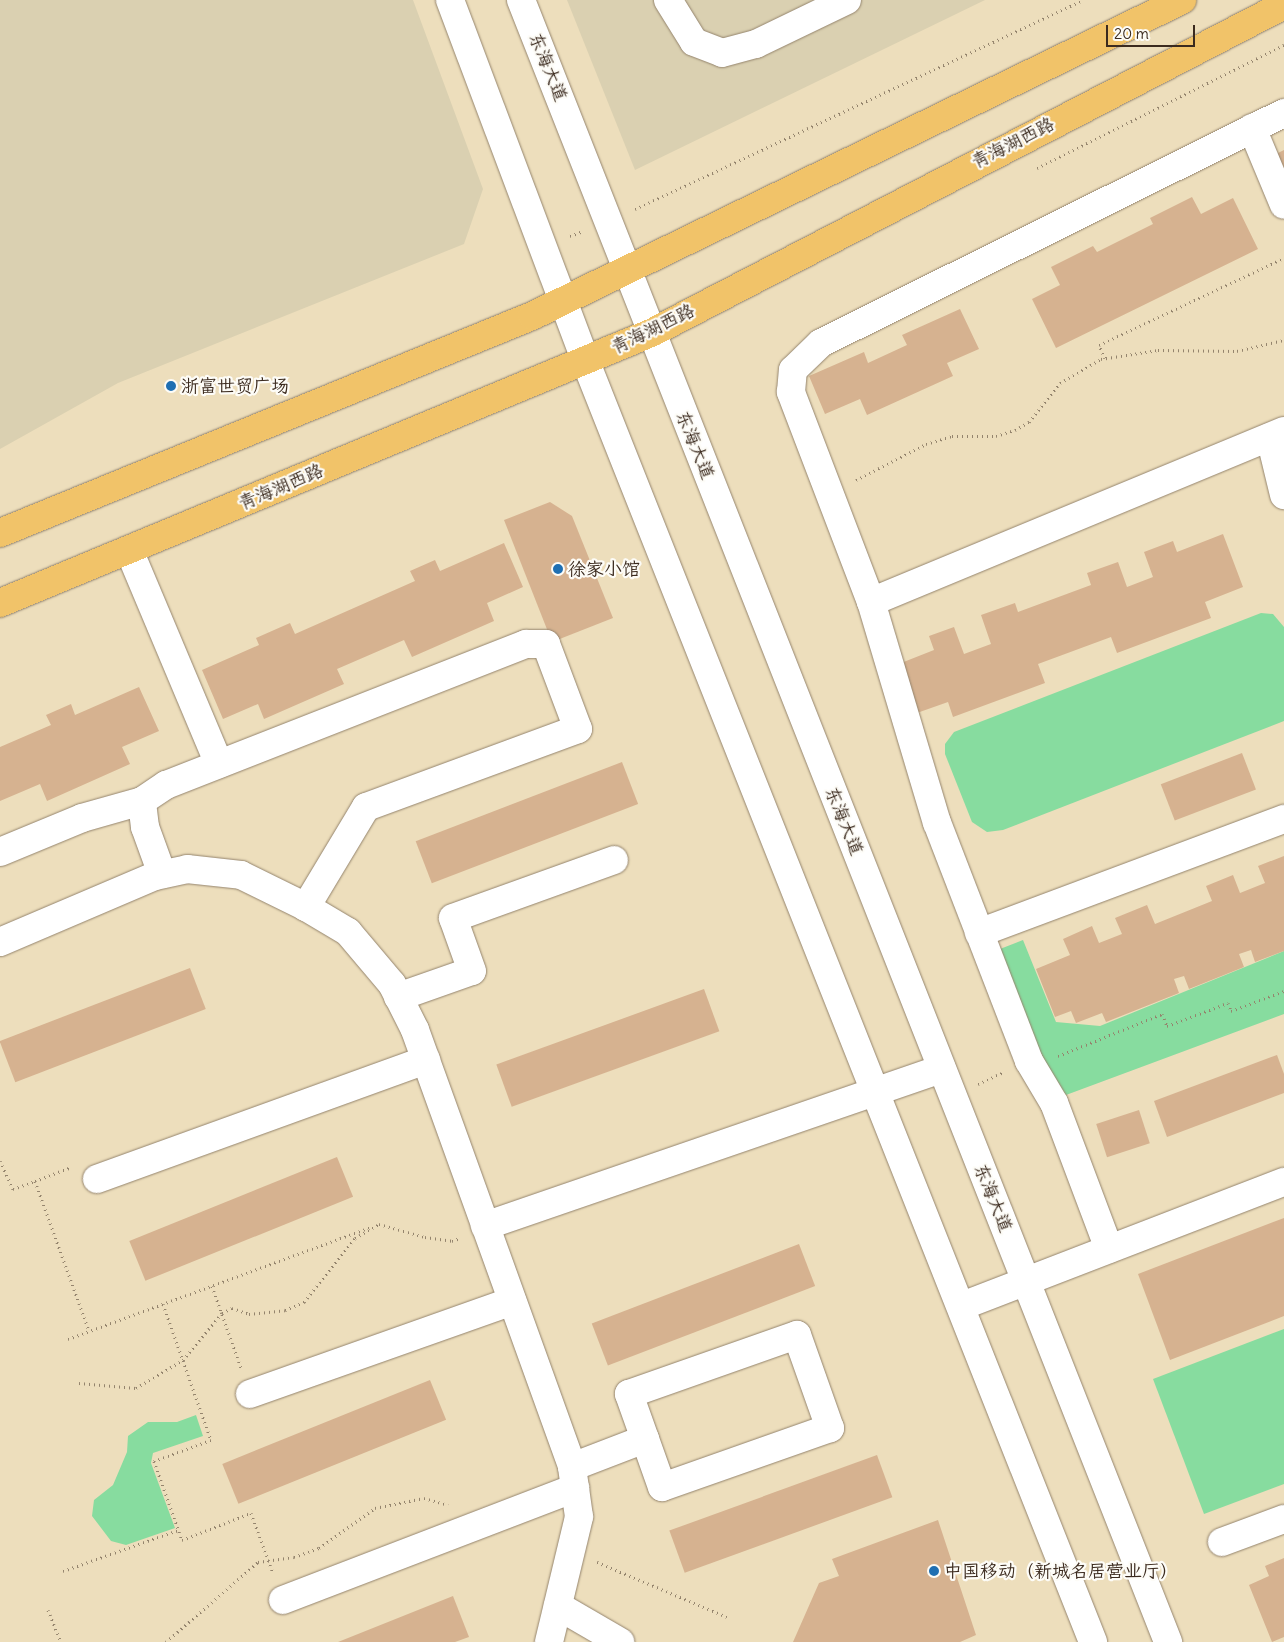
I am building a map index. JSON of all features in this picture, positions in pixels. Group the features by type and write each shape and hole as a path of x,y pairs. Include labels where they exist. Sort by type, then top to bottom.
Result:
{"main road":[{"path":"0,533 564,302 629,272 1182,0"},
{"name":"青海湖西路","path":"0,603 651,333 1284,5"}],"street":[{"path":"450,0 585,360 878,1091 1093,1642"},
{"name":"东海大道","path":"522,0 629,272 651,333 1168,1642"},
{"path":"668,0 694,42 722,53 756,44 847,0"},
{"path":"1109,1249 1054,1103 1030,1063 937,823 871,602 791,392 793,370 804,355 1284,113"},
{"path":"1252,128 1284,205"},
{"path":"871,602 1277,434 1284,495"},
{"path":"129,550 219,764"},
{"path":"0,852 82,818 142,802 166,785 526,644 546,644 578,729 366,807 306,907"},
{"path":"142,802 145,827 162,874"},
{"path":"979,933 1284,819"},
{"path":"398,997 472,971 453,918 614,860"},
{"path":"0,942 162,874 187,869 241,876 306,907 348,932 398,997 426,1060 574,1478 580,1517 549,1642"},
{"path":"97,1179 426,1060"},
{"path":"485,1226 942,1069"},
{"path":"962,1306 1284,1182"},
{"path":"250,1394 512,1301"},
{"path":"797,1335 830,1428 662,1487 645,1439 629,1394 797,1335"},
{"path":"282,1600 475,1526 574,1478 645,1439"},
{"path":"1222,1542 1284,1519"},
{"path":"558,1606 620,1642"}],"path":[{"path":"544,248 1082,0"},
{"path":"1105,358 1099,345 1284,258"},
{"path":"855,480 926,444 952,436 996,436 1015,430 1029,422 1060,383 1105,358 1158,350 1228,351 1284,340"},
{"path":"952,1094 1162,1014 1167,1026 1228,1003 1231,1011 1284,992"},
{"path":"0,1161 13,1189 34,1181 89,1331"},
{"path":"68,1339 379,1224 452,1241 485,1226"},
{"path":"79,1383 136,1388 183,1360 222,1313 232,1308 249,1314 285,1310 304,1302 355,1238 379,1224"},
{"path":"212,1286 250,1394"},
{"path":"163,1304 211,1440 154,1462 182,1540 251,1513 282,1600"},
{"path":"166,1642 258,1562 319,1548 375,1508 424,1498 442,1500 475,1526"},
{"path":"63,1571 178,1530"},
{"path":"571,1551 727,1617"},
{"path":"48,1610 61,1642"}],"shaded area":[{"path":"0,0 413,0 483,189 464,244 118,383 0,449"},
{"path":"567,0 985,0 635,170"}],"green space":[{"path":"1261,613 1273,614 1284,627 1284,721 1003,830 987,832 972,822 945,754 945,744 954,732"},
{"path":"1023,940 1056,1022 1100,1026 1284,951 1284,1014 1066,1095 1035,1045 1000,949"},
{"path":"1284,1329 1284,1484 1204,1514 1153,1379"},
{"path":"196,1415 203,1436 153,1453 151,1463 175,1528 126,1545 111,1541 92,1516 94,1500 113,1485 127,1452 128,1436 148,1422 177,1422"}],"building":[{"path":"1284,150 1284,176 1274,155"},
{"path":"1192,197 1201,214 1233,198 1258,249 1056,348 1032,299 1060,285 1051,267 1093,246 1097,252 1153,224 1150,218"},
{"path":"960,309 979,349 947,363 953,376 867,415 860,399 825,414 809,376 864,352 868,363 907,345 902,335"},
{"name":"徐家小馆","path":"550,502 572,516 613,618 552,642 504,520"},
{"path":"1223,534 1243,587 1205,602 1211,618 1117,653 1111,637 1038,664 1045,683 953,717 948,702 914,714 896,665 934,650 929,636 954,627 964,654 991,644 981,615 1015,603 1018,612 1091,585 1087,573 1118,562 1127,587 1153,577 1144,552 1173,541 1177,552"},
{"path":"504,543 523,587 487,603 494,621 412,657 404,640 337,669 344,684 264,719 258,704 223,719 202,670 259,645 256,638 290,623 295,634 415,581 410,571 435,560 440,571"},
{"path":"139,687 159,731 122,747 130,764 47,801 40,784 0,801 0,747 51,725 46,715 71,704 75,715"},
{"path":"1242,753 1256,789 1175,821 1161,784"},
{"path":"622,762 638,804 432,883 416,841"},
{"path":"1284,856 1284,951 1255,962 1251,950 1239,954 1244,967 1189,989 1184,976 1174,979 1179,993 1106,1022 1102,1013 1076,1023 1071,1011 1055,1017 1036,969 1070,955 1063,939 1092,926 1099,943 1122,934 1115,918 1147,905 1155,924 1212,901 1206,886 1233,875 1240,893 1265,883 1258,866"},
{"path":"190,968 206,1009 15,1082 0,1041"},
{"path":"704,989 719,1031 512,1107 496,1065"},
{"path":"1277,1055 1284,1074 1284,1093 1167,1137 1154,1101"},
{"path":"1139,1110 1150,1143 1107,1157 1096,1124"},
{"path":"337,1157 353,1197 145,1281 129,1241"},
{"path":"1284,1218 1284,1316 1170,1360 1138,1274"},
{"path":"799,1244 815,1286 608,1366 592,1324"},
{"path":"430,1380 446,1420 238,1504 222,1464"},
{"path":"877,1455 892,1497 685,1573 669,1531"},
{"path":"938,1520 976,1635 960,1642 793,1642 819,1583 839,1576 832,1559"},
{"path":"1284,1558 1284,1637 1272,1642 1249,1585 1269,1576 1265,1566"},
{"path":"453,1596 469,1637 455,1642 338,1642"}],"place":[{"name":"浙富世贸广场","path":"171,386"},
{"name":"徐家小馆","path":"558,569"},
{"name":"中国移动（新城名居营业厅）","path":"934,1571"}]}
